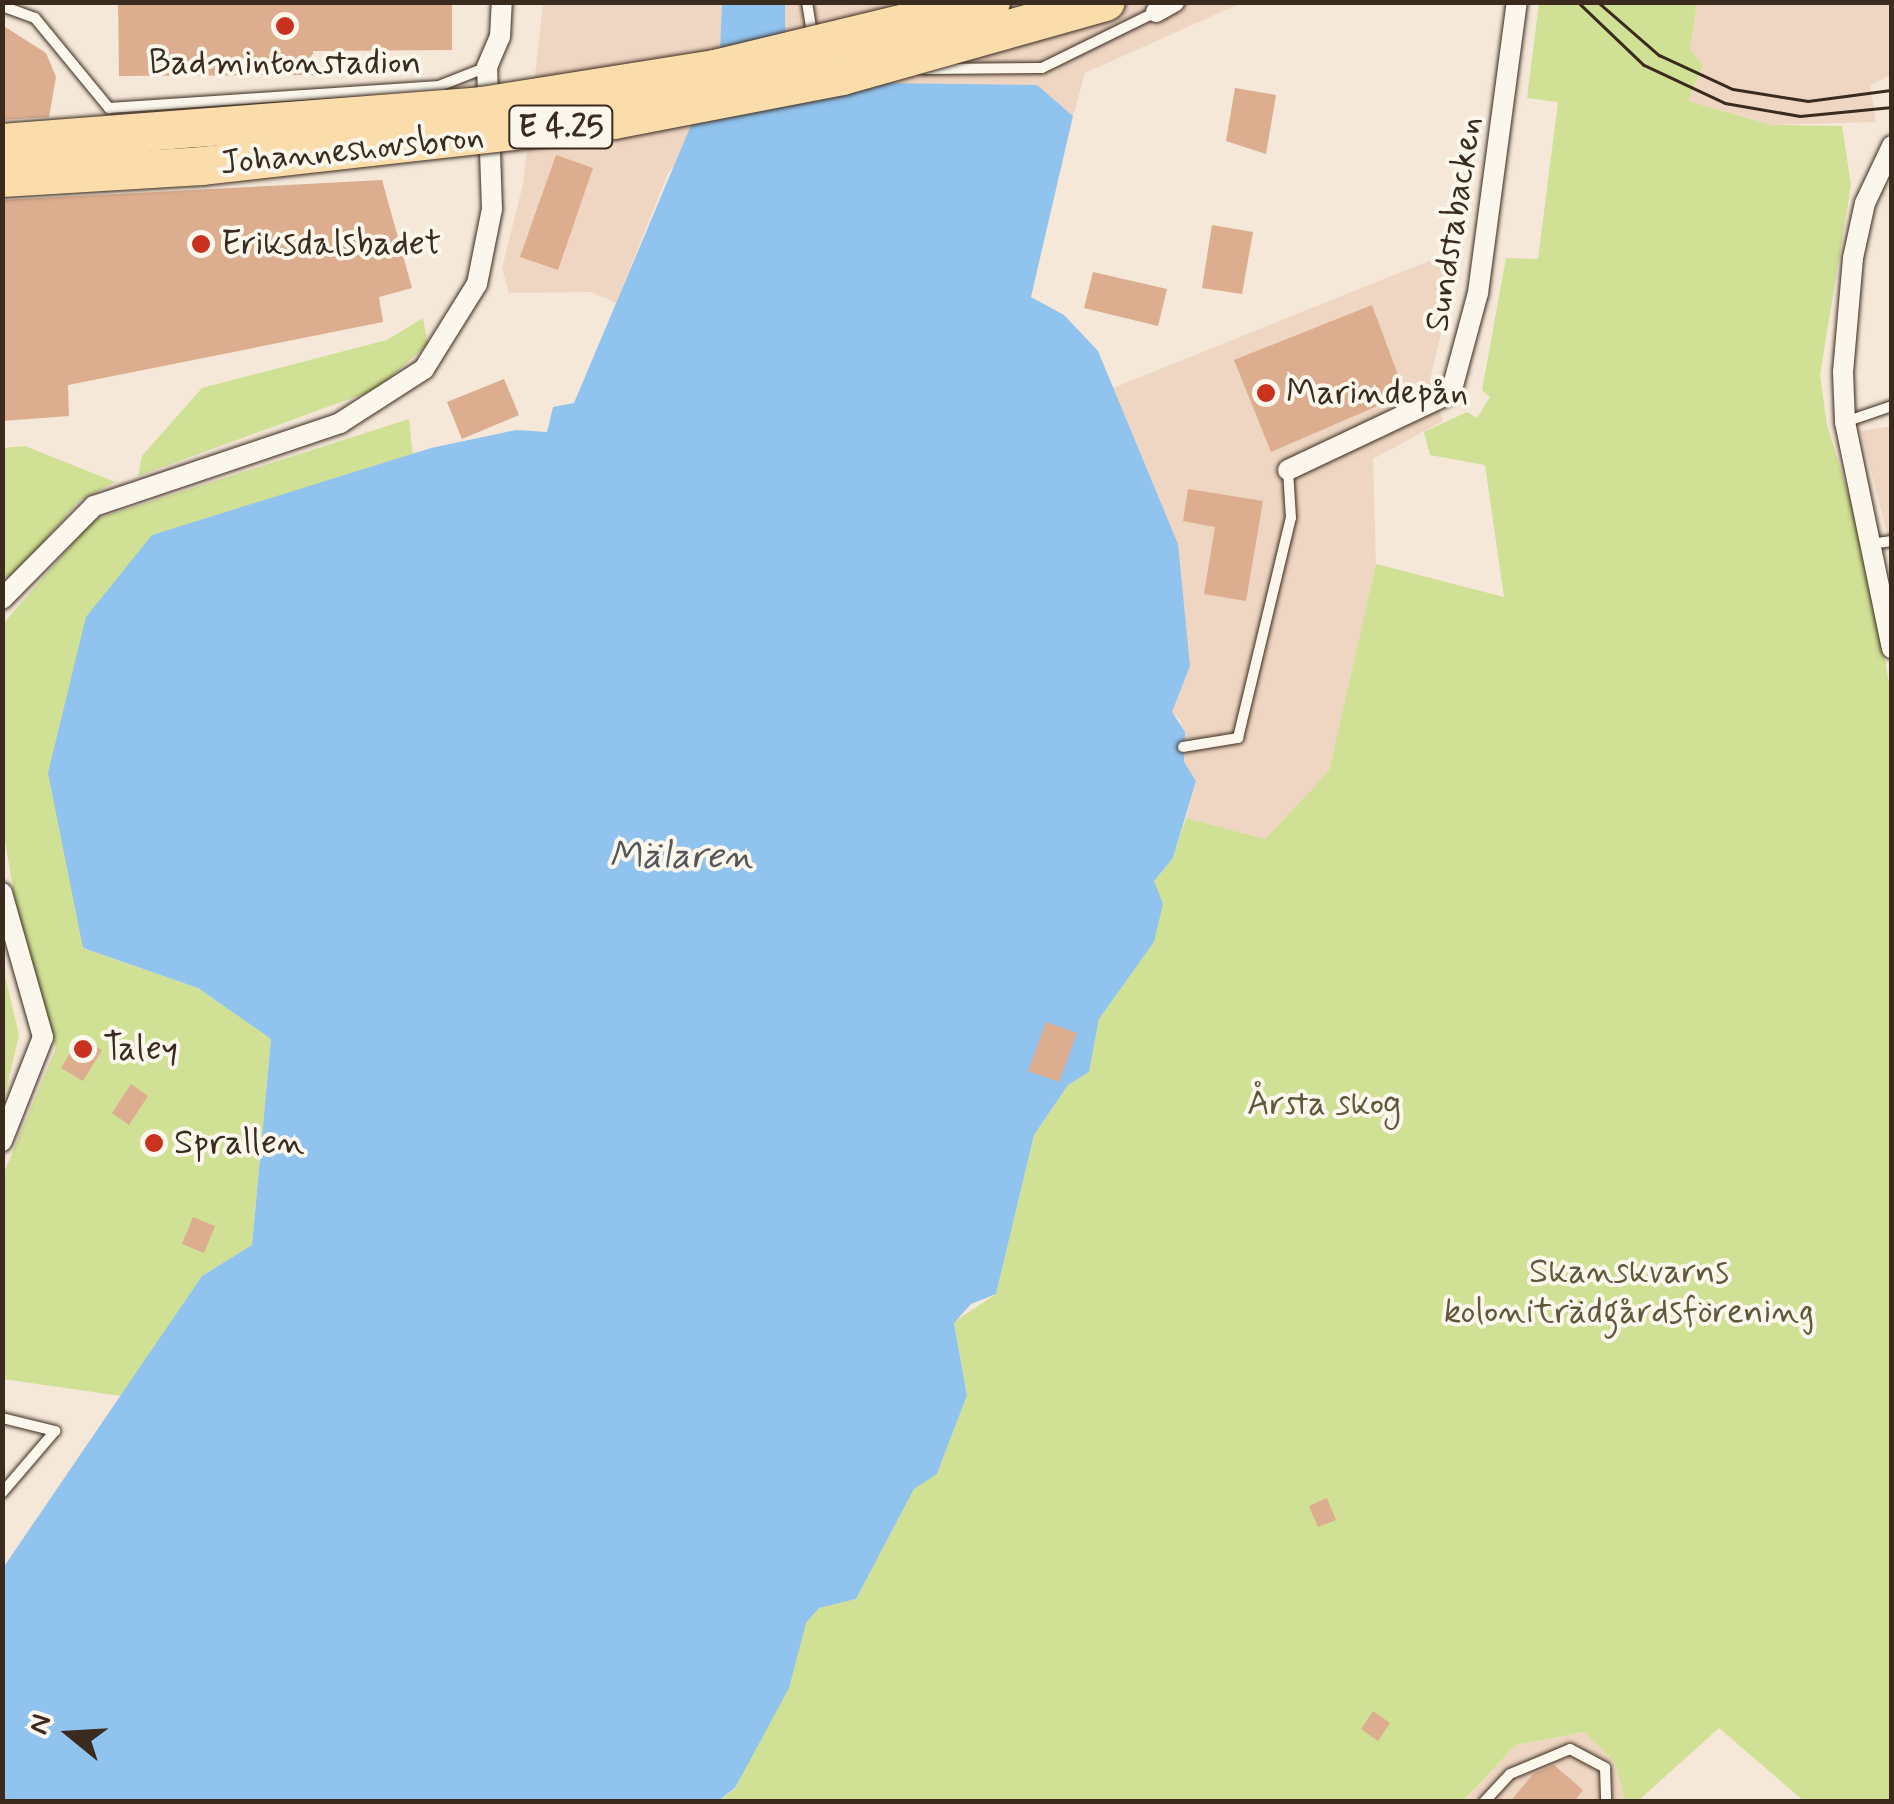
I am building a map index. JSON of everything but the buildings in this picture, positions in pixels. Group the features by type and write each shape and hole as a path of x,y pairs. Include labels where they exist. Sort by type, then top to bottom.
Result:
{"highway":[{"name":"Johanneshovsbron","path":"2,143 500,103 714,69 991,2"},
{"name":"Johanneshovsbron","path":"2,178 202,166 614,120 842,76 1106,2"}],"street":[{"path":"2,599 94,506 340,423 424,370 477,284 492,190 487,67 500,37 502,2"},
{"name":"Sundstabacken","path":"1288,470 1451,393 1478,292 1517,2"},
{"path":"1889,157 1853,258 1844,422 1881,542 1892,648"},
{"path":"2,892 44,1037 2,1140"}],"lane":[{"path":"808,2 808,30 843,70 1042,68 1165,7"},
{"path":"2,6 35,18 109,108 439,86 487,67"},
{"path":"1844,422 1892,406"},
{"path":"1183,747 1238,738 1292,518 1288,470"},
{"path":"2,1418 54,1431 2,1493"},
{"path":"1484,1802 1510,1774 1570,1748 1605,1768 1606,1802"}],"shaded area":[{"path":"543,3 722,3 717,117 668,173 616,303 591,292 509,293 502,268 523,184"},
{"path":"785,3 1239,4 1085,73 1073,116 1062,106 786,101"},
{"path":"1697,3 1891,3 1891,75 1870,85 1876,122 1771,125 1687,101 1699,77 1690,51"},
{"path":"1461,248 1430,380 1443,421 1373,459 1376,564 1329,771 1265,839 1186,818 1196,782 1184,762 1181,721 1171,712 1178,544 1113,388"},
{"path":"1891,426 1891,548 1861,431"},
{"path":"1584,1732 1614,1761 1625,1801 1463,1802 1516,1745"}],"green space":[{"name":"Årsta skog","path":"1539,3 1697,3 1690,50 1703,65 1688,101 1771,125 1842,126 1851,185 1820,375 1827,425 1868,558 1891,695 1891,1801 1804,1801 1719,1728 1638,1801 1625,1801 1614,1761 1584,1732 1516,1745 1463,1801 718,1802 736,1788 806,1623 819,1608 856,1599 914,1489 937,1474 967,1394 954,1322 996,1294 1034,1135 1068,1085 1089,1072 1099,1019 1154,942 1154,881 1173,858 1186,818 1265,839 1329,771 1376,564 1504,597 1485,465 1430,455 1424,432 1467,412 1477,418 1490,397 1482,390 1506,258 1538,259 1558,102 1527,98"},
{"path":"423,318 428,344 377,389 138,476 142,456 202,388 387,340"},
{"path":"409,419 413,458 152,535 82,948 198,988 271,1039 252,1245 202,1276 121,1396 3,1379 3,1175 56,1048 21,935 3,830 2,625 93,520"},
{"path":"25,446 115,482 79,501 14,576 3,576 3,448"},
{"path":"2,963 19,1035 3,1104 2,1104"}],"water":[{"name":"Mälaren","path":"722,3 785,3 786,100 884,83 1037,85 1073,116 1031,297 1064,315 1098,351 1178,544 1190,666 1172,712 1185,732 1184,762 1196,781 1173,858 1154,881 1163,904 1154,942 1099,1019 1089,1072 1068,1085 1034,1135 996,1294 971,1304 954,1323 967,1395 937,1474 914,1489 856,1599 819,1608 806,1623 789,1688 735,1788 718,1801 3,1802 3,1568 202,1276 252,1245 271,1039 198,988 83,948 48,773 86,617 152,535 431,448 516,430 547,432 553,407 574,403 692,123 717,117"}],"tram line":[{"path":"1578,2 1644,65 1725,103 1800,116 1892,107"},
{"path":"1598,2 1659,55 1733,89 1808,101 1892,90"}],"place":[{"name":"Badmintonstadion","path":"285,26"},
{"name":"Eriksdalsbadet","path":"201,244"},
{"name":"Marindepån","path":"1266,393"},
{"name":"Taley","path":"83,1049"},
{"name":"Sprallen","path":"154,1143"}],"park label":[{"name":"Skanskvarns koloniträdgårdsförening","path":"1629,1292"}]}
